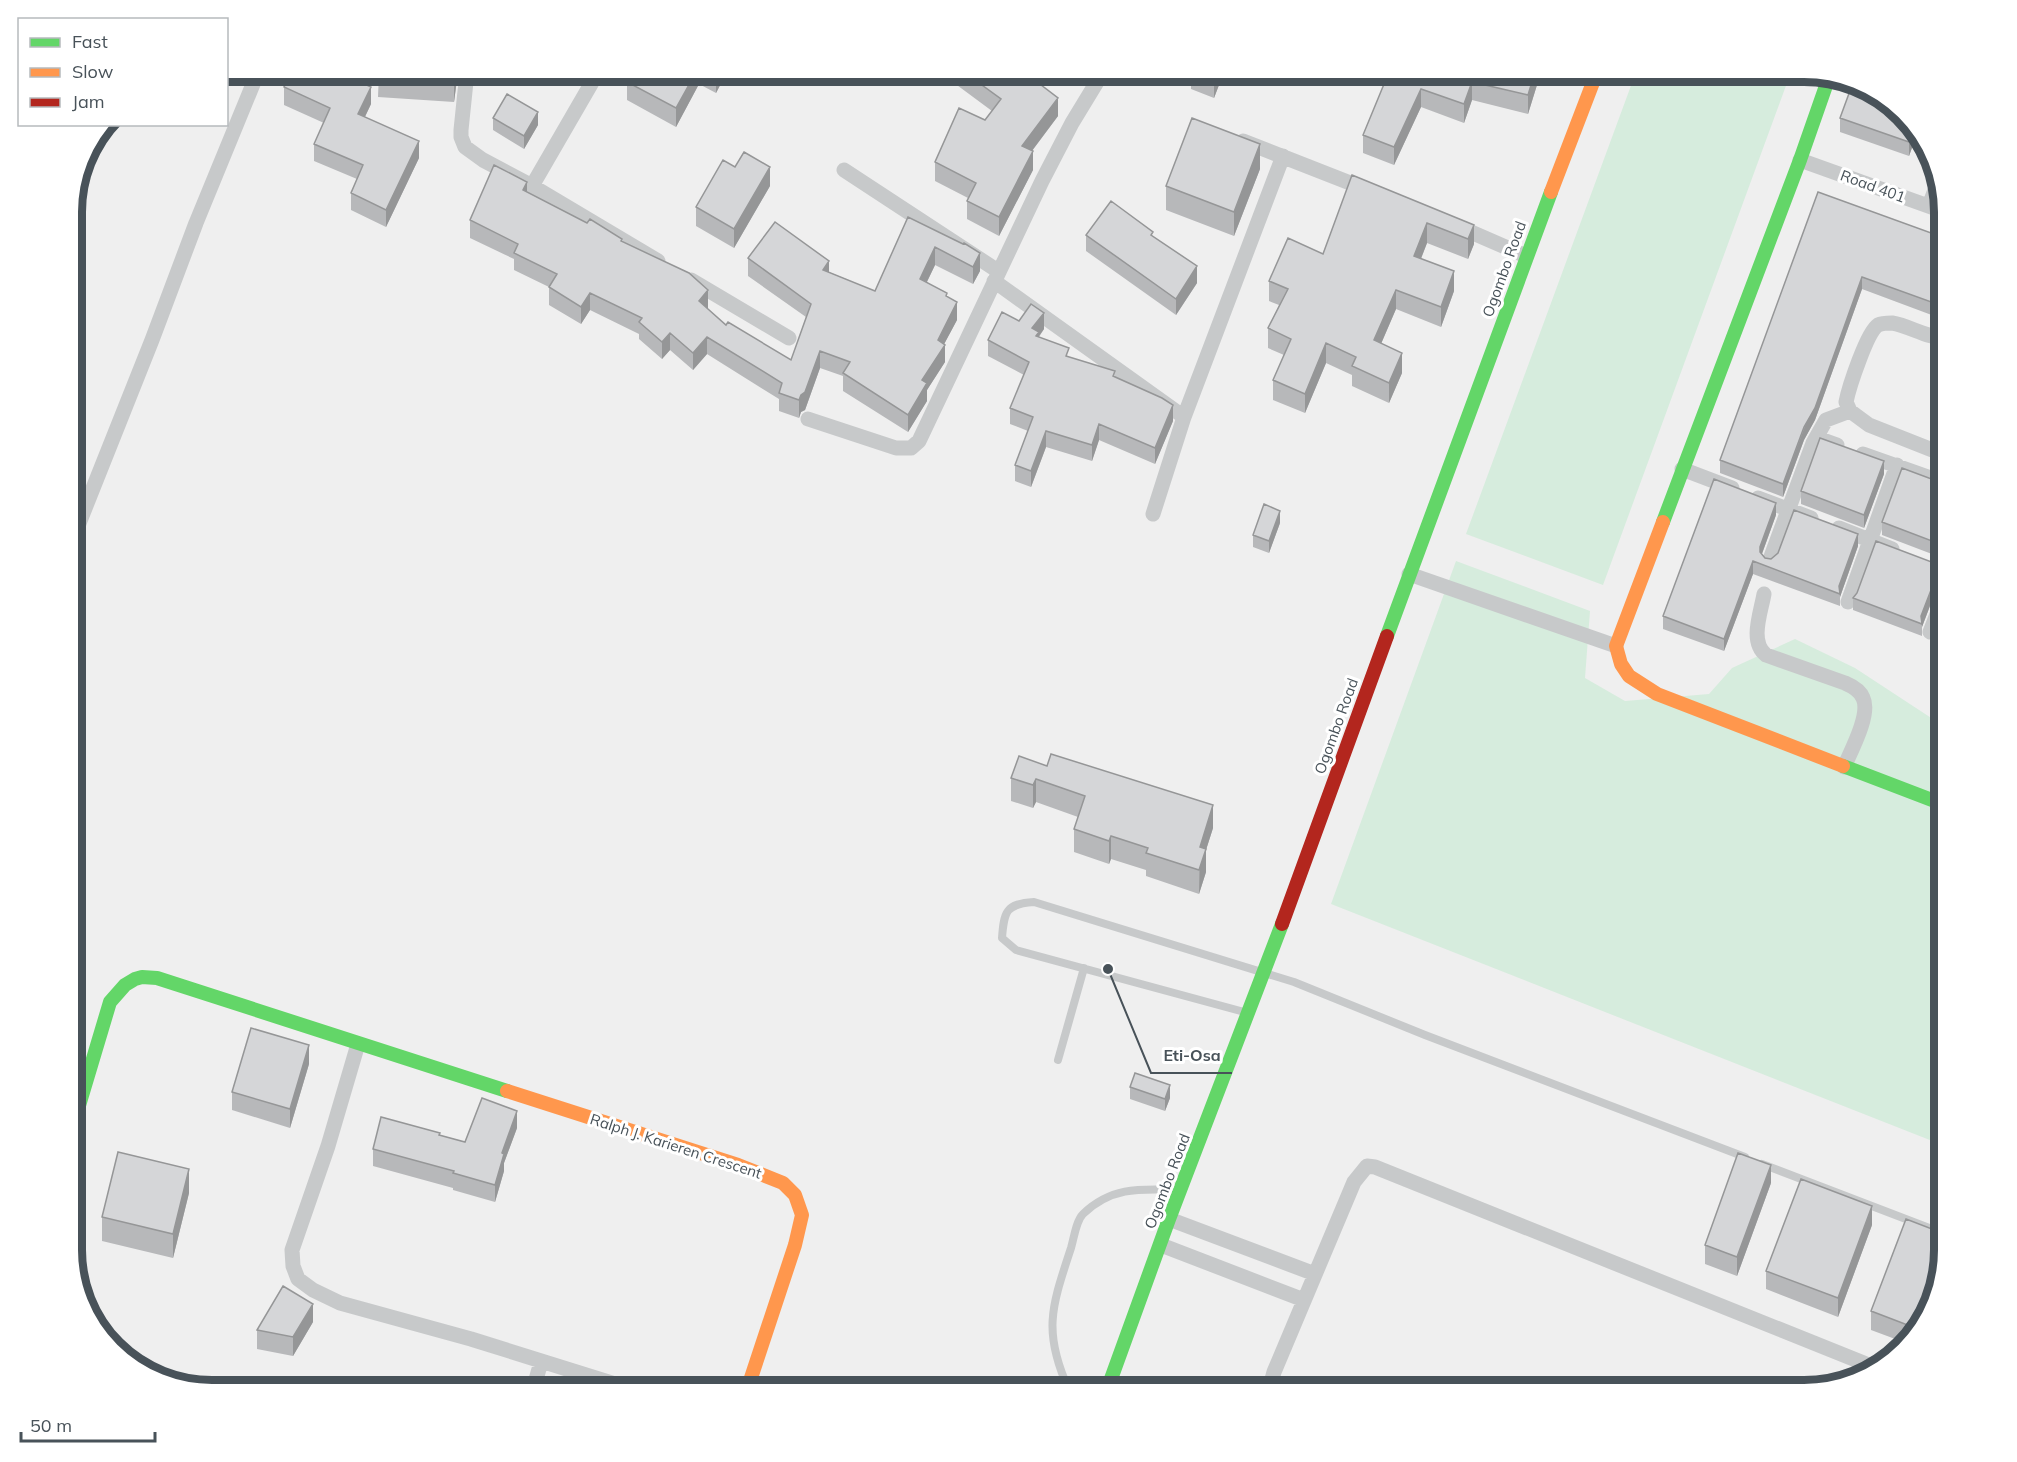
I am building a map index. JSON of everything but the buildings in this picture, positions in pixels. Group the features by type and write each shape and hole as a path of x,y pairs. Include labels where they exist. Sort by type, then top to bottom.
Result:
{"street":[{"path":"808,419 896,448 904,449 915,445 925,429 996,276 1067,133 1097,82"},
{"name":"Ogombo Road","path":"1111,1380 1180,1190 1264,973 1526,256 1593,82"},
{"path":"83,513 196,223 253,83"},
{"path":"467,83 461,130 463,143 471,152 789,338"},
{"path":"532,186 592,83"},
{"path":"1826,85 1616,646 1618,662 1623,671 1648,689 1934,801"},
{"path":"1231,137 1380,195"},
{"path":"1153,514 1184,417 1283,156"},
{"name":"Road 401","path":"1800,160 1934,208"},
{"path":"844,170 996,276 1184,417"},
{"path":"1929,206 1933,195"},
{"path":"1444,220 1526,256"},
{"path":"1934,337 1892,323 1878,325 1872,330 1846,402 1850,411 1869,424 1934,451"},
{"path":"1768,562 1813,443 1826,420 1850,411"},
{"path":"1813,443 1823,440 1934,479"},
{"path":"1848,602 1897,465"},
{"path":"1682,469 1903,553"},
{"path":"1409,574 1616,646"},
{"path":"1764,594 1757,632 1758,646 1761,651 1766,655 1854,687 1863,697 1865,708 1862,721 1844,767"},
{"path":"1930,632 1934,622"},
{"name":"Ralph J. Karieren Crescent","path":"83,1092 110,1002 125,985 142,977 157,978 716,1158 783,1183 795,1195 802,1215 795,1245 750,1380"},
{"path":"358,1044 328,1146 292,1250 293,1266 298,1280 340,1303 471,1339 601,1380"},
{"path":"1272,1380 1353,1182 1367,1166 1375,1167 1866,1364"},
{"path":"1169,1220 1315,1274"},
{"path":"1161,1245 1304,1300"},
{"path":"536,1380 541,1362"}],"lane":[{"path":"1249,1013 1016,950 1002,938 1003,924 1009,908 1017,903 1034,902 1294,982 1425,1035 1934,1230"},
{"path":"1058,1060 1084,968"},
{"path":"1065,1380 1051,1339 1054,1302 1081,1215 1101,1200 1128,1190 1180,1190"}],"green space":[{"path":"1632,82 1787,82 1603,585 1466,534"},
{"path":"1456,561 1590,611 1585,678 1625,701 1709,694 1732,668 1795,639 1855,668 1934,720 1934,1142 1331,904"}],"traffic: fast":[{"path":"1663,522 1826,85"},
{"path":"1387,636 1551,192"},
{"path":"1843,766 1934,801"},
{"path":"1111,1380 1169,1219 1282,924"},
{"path":"83,1092 110,1002 125,985 142,977 157,978 507,1091"}],"traffic: slow":[{"path":"1551,192 1593,82"},
{"path":"1663,522 1616,646 1621,664 1629,676 1657,694 1843,766"},
{"path":"507,1091 738,1165 783,1183 795,1195 802,1215 795,1245 750,1380"}],"traffic: jam":[{"path":"1282,924 1387,636"}],"place":[{"name":"Eti-Osa","path":"1108,969"}]}
